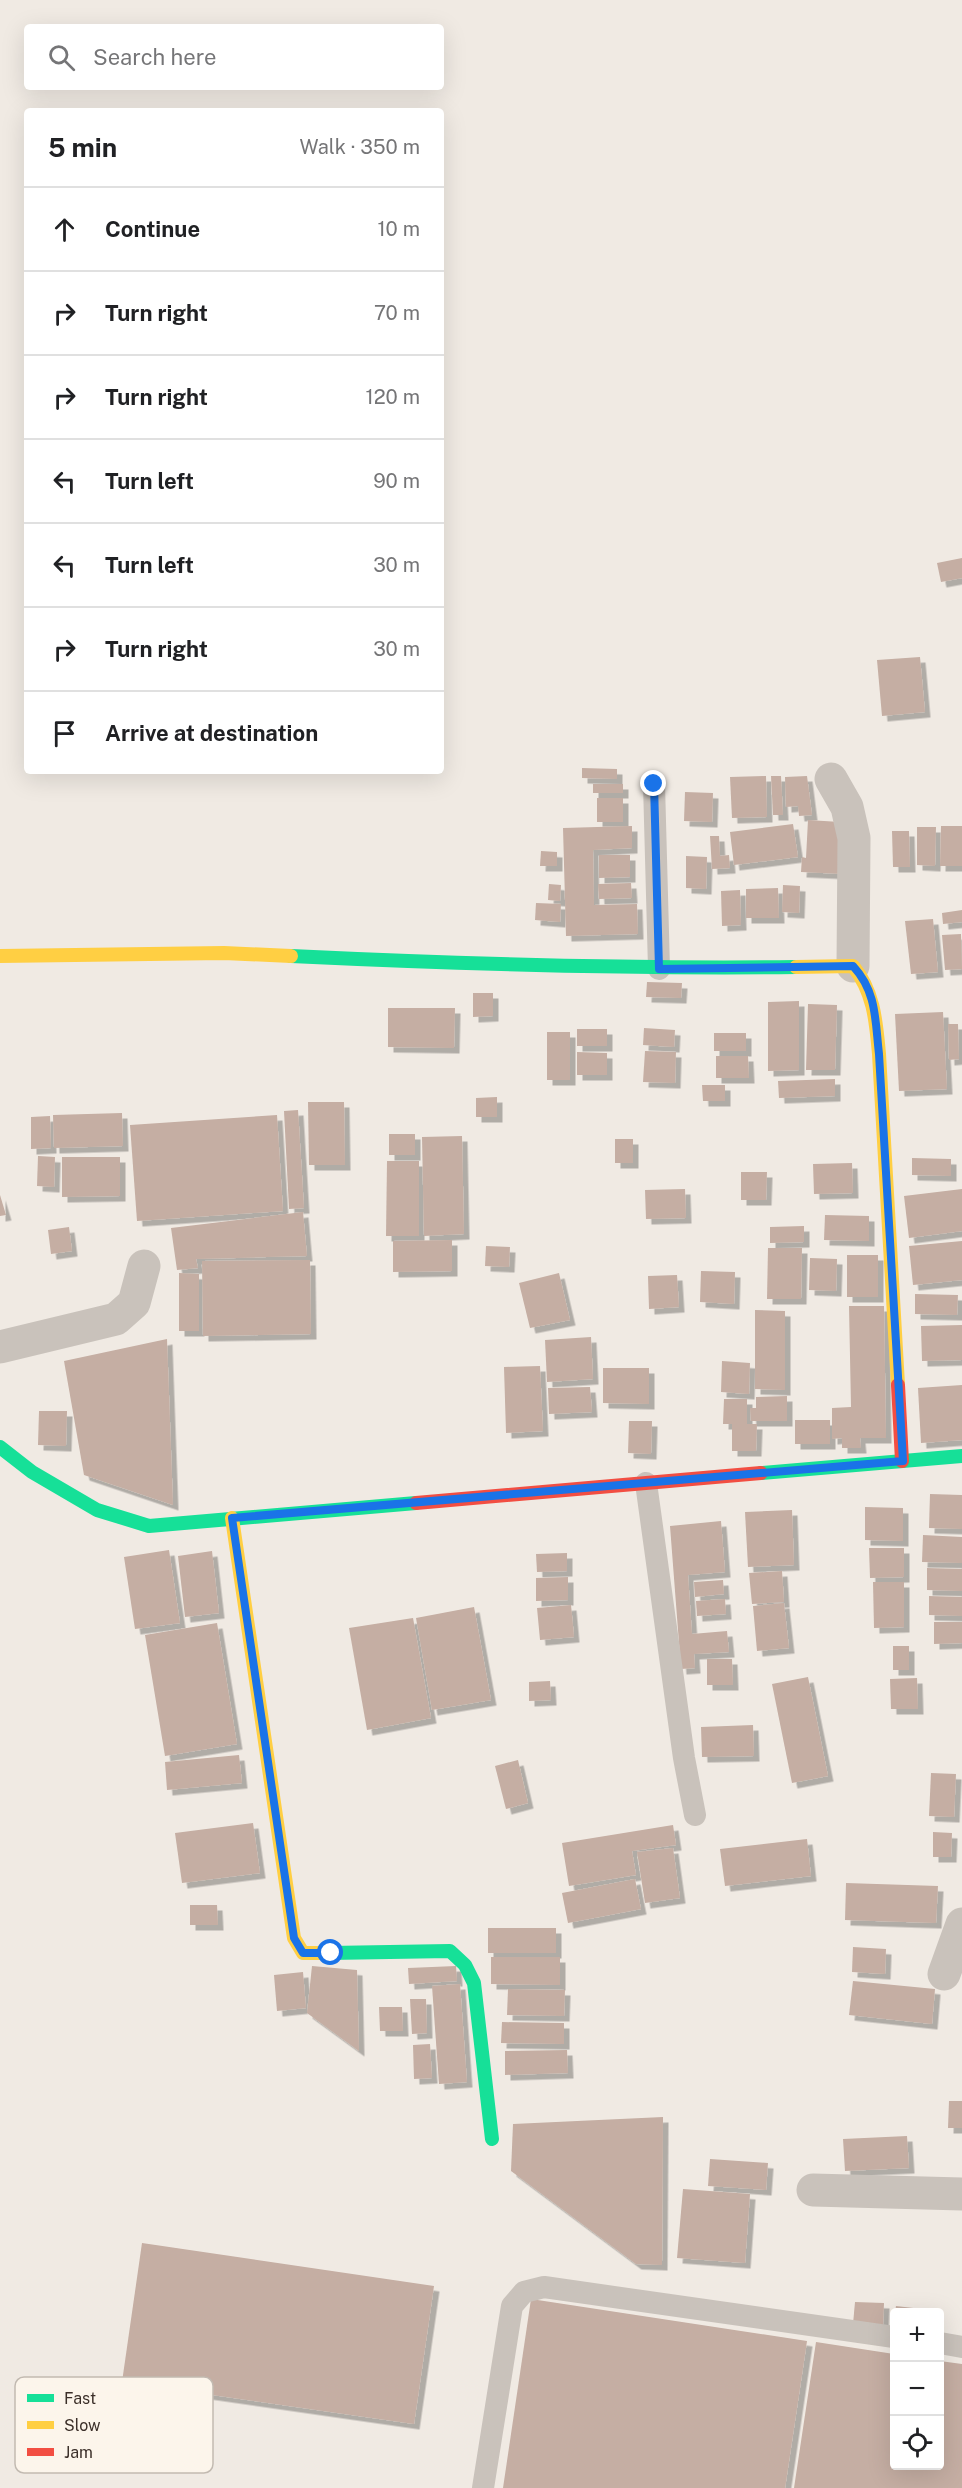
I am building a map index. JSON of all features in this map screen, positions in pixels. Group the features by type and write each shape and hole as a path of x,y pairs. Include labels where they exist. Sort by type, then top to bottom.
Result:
{"street":[{"path":"831,779 847,807 854,838 853,966 864,978 872,995 879,1054 903,1461"},
{"path":"0,956 224,953 434,963 659,969 853,966"},
{"path":"0,1347 70,1332 116,1319 134,1303 144,1266"},
{"path":"0,1447 32,1472 97,1510 149,1526 962,1456"},
{"path":"232,1518 294,1938 303,1953 450,1951 465,1965 474,1983 492,2139"},
{"path":"944,1974 962,1924"},
{"path":"813,2190 962,2194"}],"lane":[{"path":"654,784 659,969"},
{"path":"646,1483 684,1758 695,1815"},
{"path":"483,2488 512,2306 524,2292 544,2287 890,2336"},
{"path":"944,2344 962,2347"}],"building":[{"path":"962,558 962,578 941,582 937,563"},
{"path":"920,657 925,712 882,716 877,660"},
{"path":"582,768 617,769 617,779 582,778"},
{"path":"766,776 767,817 732,818 730,777"},
{"path":"771,776 781,776 783,815 773,815"},
{"path":"807,776 812,815 799,816 798,806 786,807 785,777"},
{"path":"593,784 623,784 623,793 593,793"},
{"path":"685,792 713,793 712,822 684,821"},
{"path":"597,798 623,798 623,822 597,822"},
{"path":"808,820 840,822 844,874 801,872 802,857 806,858"},
{"path":"793,824 798,857 734,865 730,832"},
{"path":"632,826 632,848 593,850 594,905 637,904 638,934 566,936 563,828"},
{"path":"941,826 962,826 962,866 940,866"},
{"path":"917,827 936,827 935,866 917,865"},
{"path":"892,831 909,831 910,867 893,867"},
{"path":"710,836 719,836 720,856 729,855 730,868 712,869"},
{"path":"541,851 557,852 557,866 540,866"},
{"path":"599,855 630,855 630,877 599,878"},
{"path":"686,856 707,857 706,889 686,888"},
{"path":"631,883 632,898 599,899 598,884"},
{"path":"549,884 561,885 560,901 548,900"},
{"path":"783,885 800,886 799,913 782,912"},
{"path":"778,888 779,918 746,918 746,889"},
{"path":"740,890 741,925 722,926 721,891"},
{"path":"536,903 561,904 560,922 535,920"},
{"path":"962,910 962,922 943,924 942,913"},
{"path":"933,919 938,972 911,974 905,921"},
{"path":"961,934 962,969 945,970 942,935"},
{"path":"647,982 682,983 681,998 646,997"},
{"path":"473,993 493,993 493,1016 473,1017"},
{"path":"799,1001 799,1070 768,1071 768,1002"},
{"path":"808,1004 837,1005 835,1070 806,1070"},
{"path":"388,1008 455,1008 454,1048 388,1047"},
{"path":"943,1012 947,1089 899,1091 895,1014"},
{"path":"948,1024 958,1024 959,1059 949,1060"},
{"path":"644,1028 675,1030 674,1047 643,1045"},
{"path":"577,1029 607,1029 607,1046 577,1046"},
{"path":"547,1032 570,1032 570,1080 547,1080"},
{"path":"714,1033 746,1033 746,1051 714,1051"},
{"path":"645,1051 676,1052 675,1083 643,1082"},
{"path":"577,1052 607,1053 607,1075 577,1075"},
{"path":"716,1056 748,1056 749,1078 716,1078"},
{"path":"835,1079 835,1096 779,1098 778,1081"},
{"path":"702,1085 725,1085 725,1101 703,1101"},
{"path":"497,1097 497,1117 476,1117 476,1098"},
{"path":"308,1102 344,1102 345,1165 309,1165"},
{"path":"298,1110 304,1208 289,1209 284,1111"},
{"path":"122,1113 123,1146 54,1148 53,1115"},
{"path":"277,1115 283,1211 137,1221 130,1125"},
{"path":"50,1116 51,1148 31,1149 31,1117"},
{"path":"389,1134 415,1134 415,1155 389,1155"},
{"path":"462,1136 464,1234 424,1236 422,1137"},
{"path":"615,1139 633,1139 633,1163 615,1163"},
{"path":"38,1156 55,1157 54,1187 37,1186"},
{"path":"62,1157 120,1157 120,1196 62,1197"},
{"path":"912,1158 951,1159 951,1176 912,1175"},
{"path":"387,1161 419,1161 419,1236 386,1236"},
{"path":"852,1163 853,1193 814,1194 813,1164"},
{"path":"741,1172 767,1172 766,1200 741,1200"},
{"path":"685,1189 686,1218 646,1219 645,1190"},
{"path":"962,1189 962,1231 909,1238 904,1196"},
{"path":"0,1195 6,1215 0,1216"},
{"path":"303,1212 307,1256 196,1259 198,1268 177,1270 171,1228"},
{"path":"825,1215 869,1216 869,1241 824,1240"},
{"path":"804,1226 804,1242 770,1243 770,1227"},
{"path":"69,1227 72,1251 51,1254 48,1230"},
{"path":"452,1240 452,1271 393,1272 393,1241"},
{"path":"962,1241 962,1280 913,1285 909,1246"},
{"path":"486,1246 510,1247 509,1267 485,1266"},
{"path":"768,1248 802,1248 801,1299 767,1299"},
{"path":"847,1255 878,1255 878,1297 847,1297"},
{"path":"810,1258 837,1259 836,1291 809,1290"},
{"path":"310,1260 311,1334 203,1336 202,1261"},
{"path":"701,1271 735,1272 734,1304 700,1302"},
{"path":"179,1273 199,1274 199,1331 179,1331"},
{"path":"559,1273 570,1320 530,1328 519,1283"},
{"path":"677,1275 679,1307 649,1309 648,1276"},
{"path":"915,1294 958,1295 957,1315 915,1314"},
{"path":"849,1306 884,1306 886,1438 860,1438 861,1448 842,1448 842,1438 832,1439 832,1408 851,1407"},
{"path":"755,1310 785,1311 785,1390 755,1389"},
{"path":"962,1325 962,1360 922,1361 921,1326"},
{"path":"591,1337 593,1379 547,1382 545,1340"},
{"path":"167,1339 173,1505 84,1475 64,1361"},
{"path":"722,1361 750,1363 749,1394 721,1392"},
{"path":"540,1366 543,1431 506,1433 504,1367"},
{"path":"603,1368 649,1368 649,1404 603,1403"},
{"path":"962,1385 962,1440 921,1443 918,1388"},
{"path":"590,1387 592,1412 549,1414 548,1388"},
{"path":"787,1396 787,1421 751,1421 750,1408 756,1408 756,1397"},
{"path":"724,1399 747,1399 747,1424 757,1424 756,1451 732,1451 732,1424 723,1424"},
{"path":"39,1411 67,1411 66,1446 38,1445"},
{"path":"795,1420 830,1420 830,1444 795,1444"},
{"path":"629,1421 652,1421 651,1454 628,1453"},
{"path":"930,1494 962,1495 962,1529 929,1528"},
{"path":"865,1507 903,1508 903,1541 865,1540"},
{"path":"792,1510 794,1565 748,1567 745,1512"},
{"path":"721,1521 725,1572 688,1575 692,1634 727,1631 729,1652 694,1654 695,1668 681,1669 670,1526"},
{"path":"923,1535 962,1537 962,1563 922,1562"},
{"path":"869,1548 904,1548 904,1577 870,1578"},
{"path":"169,1550 180,1623 135,1629 124,1557"},
{"path":"212,1551 219,1613 185,1617 178,1556"},
{"path":"567,1553 567,1571 537,1572 536,1554"},
{"path":"927,1568 962,1569 962,1591 927,1590"},
{"path":"782,1571 784,1602 752,1604 749,1573"},
{"path":"568,1577 568,1600 536,1601 536,1578"},
{"path":"723,1580 724,1594 695,1597 694,1582"},
{"path":"873,1582 904,1582 904,1627 874,1628"},
{"path":"929,1596 962,1597 962,1616 929,1615"},
{"path":"725,1599 726,1614 697,1616 696,1601"},
{"path":"784,1603 789,1648 757,1651 753,1606"},
{"path":"571,1605 574,1637 540,1640 537,1608"},
{"path":"474,1607 491,1700 432,1710 416,1618"},
{"path":"413,1618 431,1718 367,1730 349,1628"},
{"path":"934,1622 962,1622 962,1643 934,1644"},
{"path":"217,1623 237,1744 165,1756 145,1635"},
{"path":"893,1646 909,1646 909,1670 893,1670"},
{"path":"707,1659 732,1659 733,1685 707,1685"},
{"path":"808,1677 828,1776 792,1783 772,1684"},
{"path":"917,1678 918,1709 891,1709 890,1679"},
{"path":"550,1681 551,1700 529,1701 529,1682"},
{"path":"753,1725 754,1756 702,1757 701,1727"},
{"path":"239,1755 242,1783 167,1790 165,1762"},
{"path":"518,1760 528,1803 506,1809 495,1766"},
{"path":"931,1773 956,1774 954,1817 929,1816"},
{"path":"253,1823 260,1873 182,1883 175,1833"},
{"path":"673,1825 676,1845 632,1851 636,1875 569,1886 562,1843"},
{"path":"933,1832 952,1833 951,1857 933,1857"},
{"path":"807,1839 811,1876 725,1886 720,1849"},
{"path":"673,1848 680,1898 645,1903 637,1852"},
{"path":"635,1879 641,1909 568,1923 562,1893"},
{"path":"846,1883 938,1886 936,1923 845,1920"},
{"path":"190,1905 217,1905 218,1925 190,1925"},
{"path":"488,1928 556,1928 556,1953 488,1953"},
{"path":"853,1947 886,1949 885,1974 852,1972"},
{"path":"491,1957 560,1957 560,1985 491,1984"},
{"path":"312,1966 357,1970 359,2051 307,2013"},
{"path":"456,1966 457,1981 409,1984 408,1968"},
{"path":"303,1972 306,2008 277,2011 274,1975"},
{"path":"853,1981 935,1989 932,2024 849,2015"},
{"path":"460,1984 467,2082 439,2084 432,1986"},
{"path":"508,1989 565,1990 564,2016 507,2015"},
{"path":"410,1999 426,1999 427,2033 412,2034"},
{"path":"379,2007 402,2007 403,2031 380,2031"},
{"path":"502,2022 564,2023 564,2044 501,2043"},
{"path":"430,2044 432,2078 414,2079 413,2045"},
{"path":"567,2050 568,2073 505,2075 505,2051"},
{"path":"949,2101 962,2101 962,2128 948,2128"},
{"path":"663,2117 662,2265 636,2264 511,2171 513,2124"},
{"path":"907,2136 909,2168 845,2171 843,2139"},
{"path":"710,2159 768,2163 766,2190 708,2186"},
{"path":"683,2189 750,2194 745,2263 677,2258"},
{"path":"142,2243 434,2286 414,2424 213,2395 213,2377 123,2377"},
{"path":"531,2299 807,2341 785,2488 503,2488"},
{"path":"855,2302 884,2303 883,2325 853,2324"},
{"path":"816,2342 890,2353 890,2470 944,2470 944,2362 962,2364 962,2488 794,2488"}],"traffic: fast":[{"path":"291,956 543,965 796,967"},
{"path":"0,1447 32,1472 97,1510 149,1526 416,1503"},
{"path":"761,1473 962,1456"},
{"path":"329,1953 450,1951 465,1965 474,1983 492,2139"}],"traffic: slow":[{"path":"0,956 224,953 291,956"},
{"path":"796,967 853,966 866,986 873,1007 879,1054 898,1385"},
{"path":"232,1518 294,1938 303,1953 329,1953"}],"traffic: jam":[{"path":"898,1385 902,1461"},
{"path":"416,1503 761,1473"}],"route":[{"path":"331,1953 303,1953 294,1938 232,1518 903,1461 879,1054 872,995 864,978 853,966 659,969 654,784"}]}
